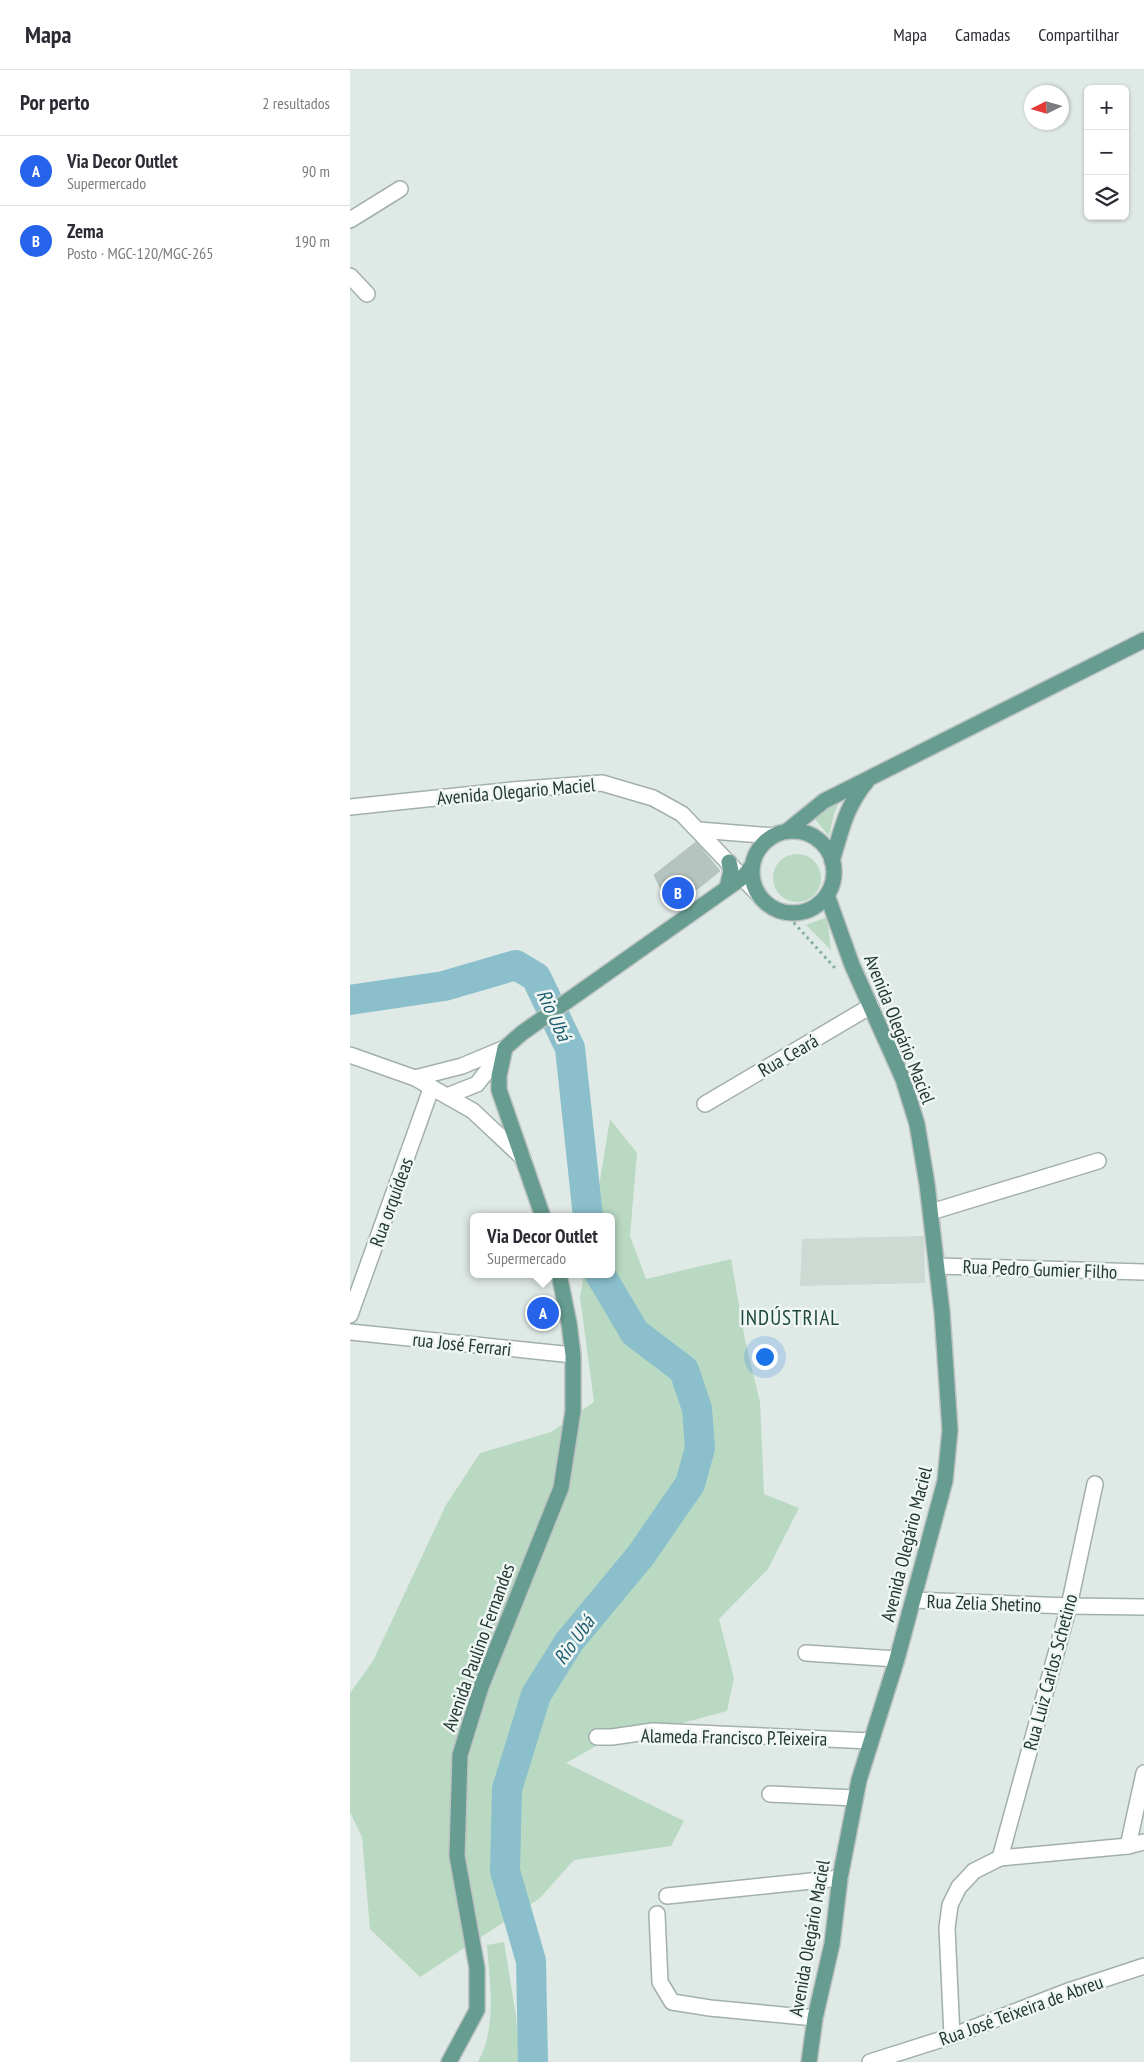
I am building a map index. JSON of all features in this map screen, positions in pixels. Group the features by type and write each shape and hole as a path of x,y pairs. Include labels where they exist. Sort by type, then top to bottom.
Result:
{"main road":[{"path":"751,881 759,849 824,800 1144,640"},
{"path":"832,861 846,815 854,798 873,775"},
{"path":"751,881 772,907 785,913 800,913 810,910 820,904 827,895 834,873 832,861 827,850 818,840 807,834 781,833"},
{"path":"726,888 731,871 729,862"},
{"path":"542,1213 499,1090 499,1076 505,1048 522,1033 726,888 751,881"},
{"name":"Avenida Olegário Maciel","path":"809,2062 815,2018 832,1944 840,1878 855,1798 870,1741 897,1659 945,1481 950,1430 942,1312 917,1124 903,1079 852,965 827,895"},
{"name":"Avenida Paulino Fernandes","path":"449,2062 477,2010 477,1968 457,1856 460,1754 481,1687 561,1488 573,1411 573,1356 570,1323 560,1278"}],"street":[{"path":"350,220 400,189"},
{"path":"350,276 367,294"},
{"name":"Avenida Olegario Maciel","path":"350,807 602,782 653,798 682,814 729,862 751,881"},
{"path":"699,830 781,833"},
{"name":"Rua Ceará","path":"705,1104 871,1006"},
{"path":"415,1078 462,1066 505,1048"},
{"path":"447,1096 477,1084 505,1048"},
{"path":"350,1056 415,1078 473,1111 523,1158"},
{"name":"Rua orquídeas","path":"351,1312 431,1088"},
{"path":"930,1212 1098,1161"},
{"name":"Rua Pedro Gumier Filho","path":"937,1266 1144,1272"},
{"name":"rua José Ferrari","path":"350,1332 573,1356"},
{"name":"Rua Luiz Carlos Schetino","path":"1000,1858 1069,1606 1095,1484"},
{"name":"Rua Zelia Shetino","path":"913,1600 1144,1607"},
{"path":"806,1653 897,1659"},
{"name":"Alameda Francisco P.Teixeira","path":"597,1737 612,1737 653,1731 870,1741"},
{"path":"1128,1846 1144,1773"},
{"path":"770,1794 855,1798"},
{"path":"952,2036 947,1928 950,1905 959,1887 974,1871 1000,1858 1128,1846 1144,1842"},
{"path":"667,1896 840,1878"},
{"path":"658,1914 660,1982 672,2002 710,2008 815,2018"},
{"name":"Rua José Teixeira de Abreu","path":"870,2062 952,2036 1071,1990 1144,1966"}],"path":[{"path":"785,913 838,971"}],"shaded area":[{"path":"924,1236 925,1283 800,1286 802,1239"}],"green space":[{"path":"841,797 834,814 829,836 815,819 827,806"},
{"path":"792,854 802,854 811,858 817,864 820,869 820,887 811,898 802,902 792,902 783,898 777,892 773,883 773,873 777,864 783,858"},
{"path":"827,917 831,950 806,925"},
{"path":"610,1119 637,1153 630,1236 646,1279 731,1259 745,1340 760,1402 764,1494 799,1508 768,1569 719,1619 734,1678 727,1711 653,1731 612,1737 566,1763 684,1821 671,1846 574,1860 539,1899 420,1977 370,1929 362,1837 350,1812 350,1693 373,1661 446,1505 480,1453 551,1432 594,1402 580,1297 583,1278 615,1278 615,1213 595,1213"},
{"path":"504,1942 516,2016 520,2062 478,2062 488,2035 490,2020 491,2005 487,1945"}],"building":[{"path":"696,842 720,871 671,910 654,875"}],"waterway":[{"name":"Rio Ubá","path":"350,1000 444,986 516,965 536,977 570,1048 588,1213"},
{"name":"Rio Ubá","path":"533,2062 531,1961 505,1871 507,1789 536,1695 569,1642 641,1555 690,1484 700,1448 697,1409 684,1370 635,1333 602,1278"}],"place":[{"name":"Zema","path":"678,893"},
{"name":"Via Decor Outlet","path":"543,1313"}],"district":[{"name":"INDÚSTRIAL","path":"790,1318"}]}
